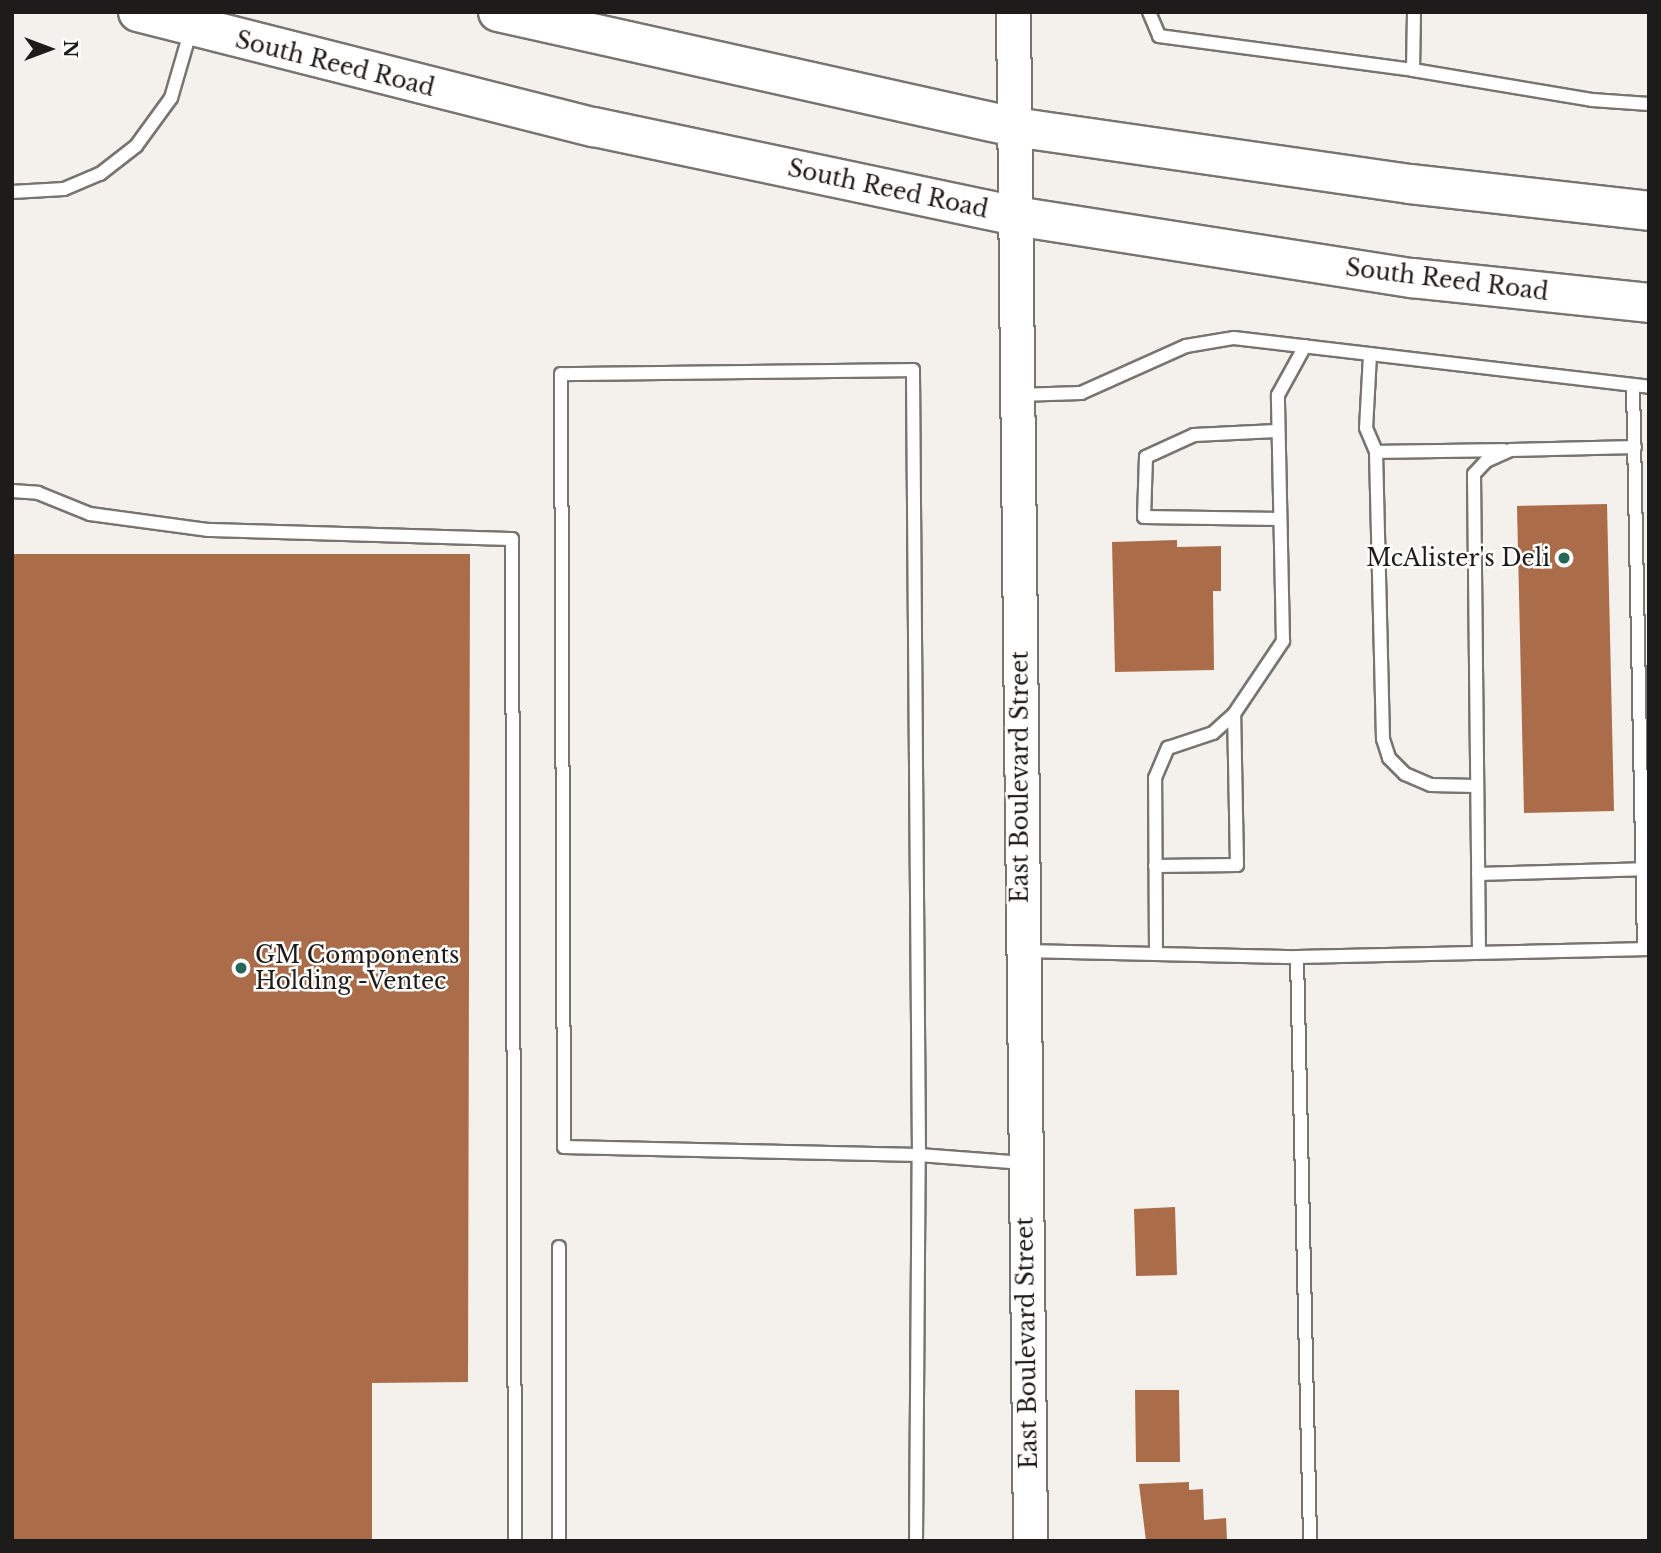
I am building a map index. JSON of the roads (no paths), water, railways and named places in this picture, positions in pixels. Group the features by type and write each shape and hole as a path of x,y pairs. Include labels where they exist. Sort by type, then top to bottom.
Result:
{"main road":[{"name":"South Reed Road","path":"138,12 191,29 594,127 1016,216 1412,278 1649,303"},
{"path":"498,12 607,40 1014,127 1410,184 1649,211"},
{"name":"East Boulevard Street","path":"1013,12 1021,951 1030,1541"}],"lane":[{"path":"1149,12 1159,36 1413,70 1585,99 1649,104"},
{"path":"1413,70 1414,12"},
{"path":"12,192 64,189 100,174 136,146 171,98 191,29"},
{"path":"1017,395 1081,393 1185,346 1234,338 1649,387"},
{"path":"1156,954 1155,778 1168,748 1213,733 1234,714 1283,641 1276,431 1278,395 1305,346"},
{"path":"1370,355 1366,428 1376,452 1383,739 1388,758 1405,774 1431,785 1476,786"},
{"path":"916,1541 919,1155 913,370 561,374 564,1147 919,1155 1024,1163"},
{"path":"1021,951 1297,957 1646,949 1642,869 1633,385"},
{"path":"1276,431 1194,435 1146,457 1144,517 1280,519"},
{"path":"1376,452 1635,447"},
{"path":"1479,952 1471,495 1474,474 1486,461 1511,450"},
{"path":"12,491 38,494 90,514 209,530 513,539 515,1541"},
{"path":"1155,866 1237,865 1234,714"},
{"path":"1478,874 1642,869"},
{"path":"1297,957 1310,1541"},
{"path":"559,1247 559,1541"}],"place":[{"name":"McAlister's Deli","path":"1564,558"},
{"name":"GM Components Holding -Ventec","path":"241,968"}]}
